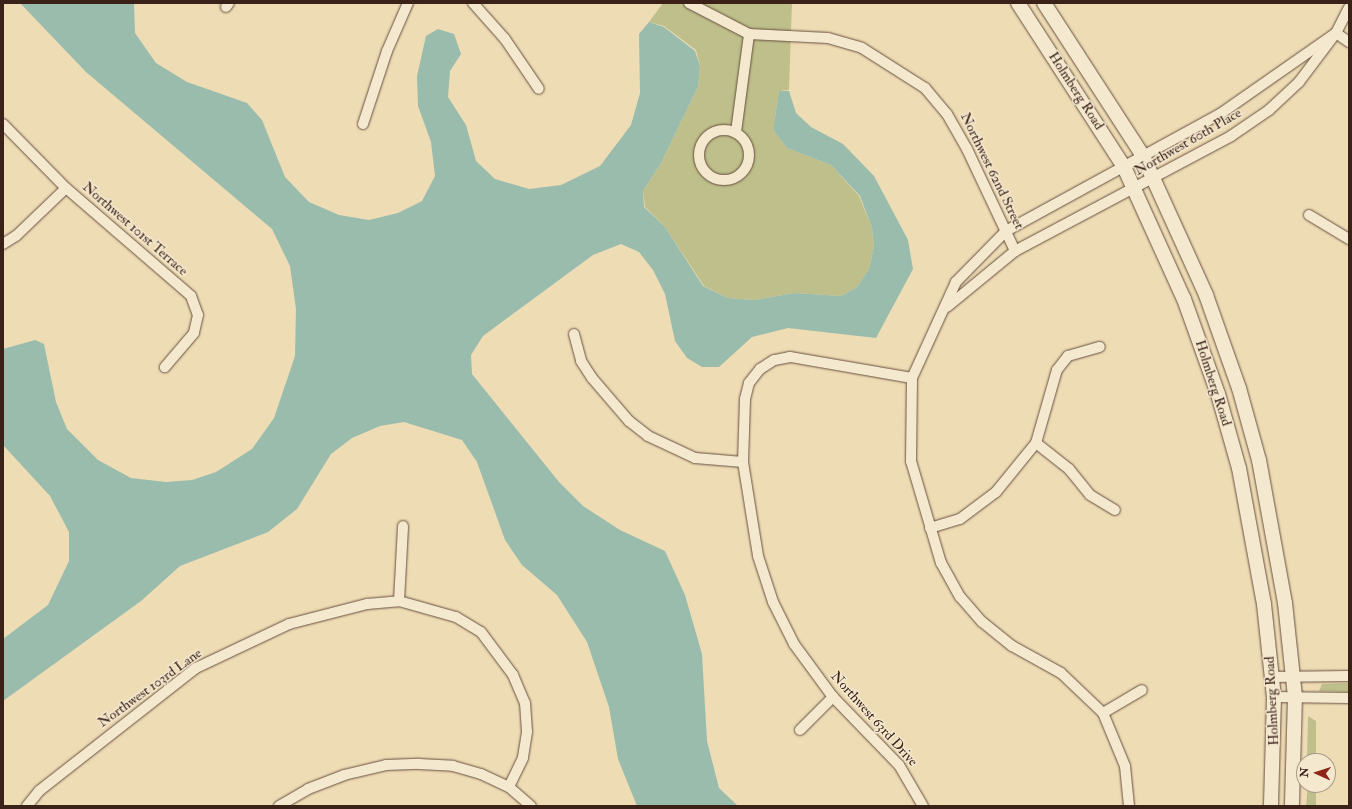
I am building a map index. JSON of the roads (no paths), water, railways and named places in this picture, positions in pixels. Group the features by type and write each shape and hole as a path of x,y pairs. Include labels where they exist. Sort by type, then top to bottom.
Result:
{"street":[{"path":"363,124 387,51 408,3"},
{"path":"473,3 505,39 539,89"},
{"path":"689,3 749,34 736,132 748,151 746,167 731,179 712,177 701,164 701,142 715,130 736,132"},
{"name":"Holmberg Road","path":"1018,3 1124,167 1184,299 1218,394 1254,538 1272,677 1274,697 1271,806"},
{"name":"Holmberg Road","path":"1044,3 1143,156 1206,295 1251,431 1275,537 1292,675 1294,696 1292,806"},
{"name":"Northwest 60th Place","path":"940,314 1015,251 1231,136 1269,110 1299,82 1336,33 1349,8"},
{"path":"1336,33 1349,42"},
{"name":"Northwest 60th Place","path":"912,378 940,314 974,261 1006,231 1124,167 1256,92 1336,33"},
{"name":"Northwest 62nd Street","path":"749,34 828,38 862,48 925,88 948,114 1015,251"},
{"name":"Northwest 101st Terrace","path":"3,124 66,188 192,296 198,315 194,333 165,367"},
{"path":"3,244 16,236 66,188"},
{"path":"1309,215 1349,239"},
{"path":"574,334 581,361 592,378 629,421 648,436 695,458 743,462"},
{"path":"930,528 960,519 980,506 996,492 1036,443 1057,370 1068,356 1100,347"},
{"name":"Northwest 63rd Drive","path":"912,378 790,357 774,360 760,369 749,383 744,399 743,462 758,556 773,602 794,644 833,698 899,765 923,806"},
{"path":"912,378 911,461 941,563 956,590 982,622 1012,646 1061,673 1103,713 1125,766 1129,806"},
{"path":"1036,443 1069,469 1090,495 1115,510"},
{"path":"399,601 403,526"},
{"name":"Northwest 103rd Lane","path":"27,806 39,791 196,668 289,624 367,604 399,601 456,617 481,632 513,675 524,703 528,732 523,758 508,787"},
{"path":"1272,677 1292,675 1349,676"},
{"path":"1103,713 1142,690"},
{"path":"1274,697 1294,696 1349,698"},
{"path":"800,730 833,698"},
{"path":"279,806 308,789 344,774 386,765 454,766 508,787 531,806"}]}
